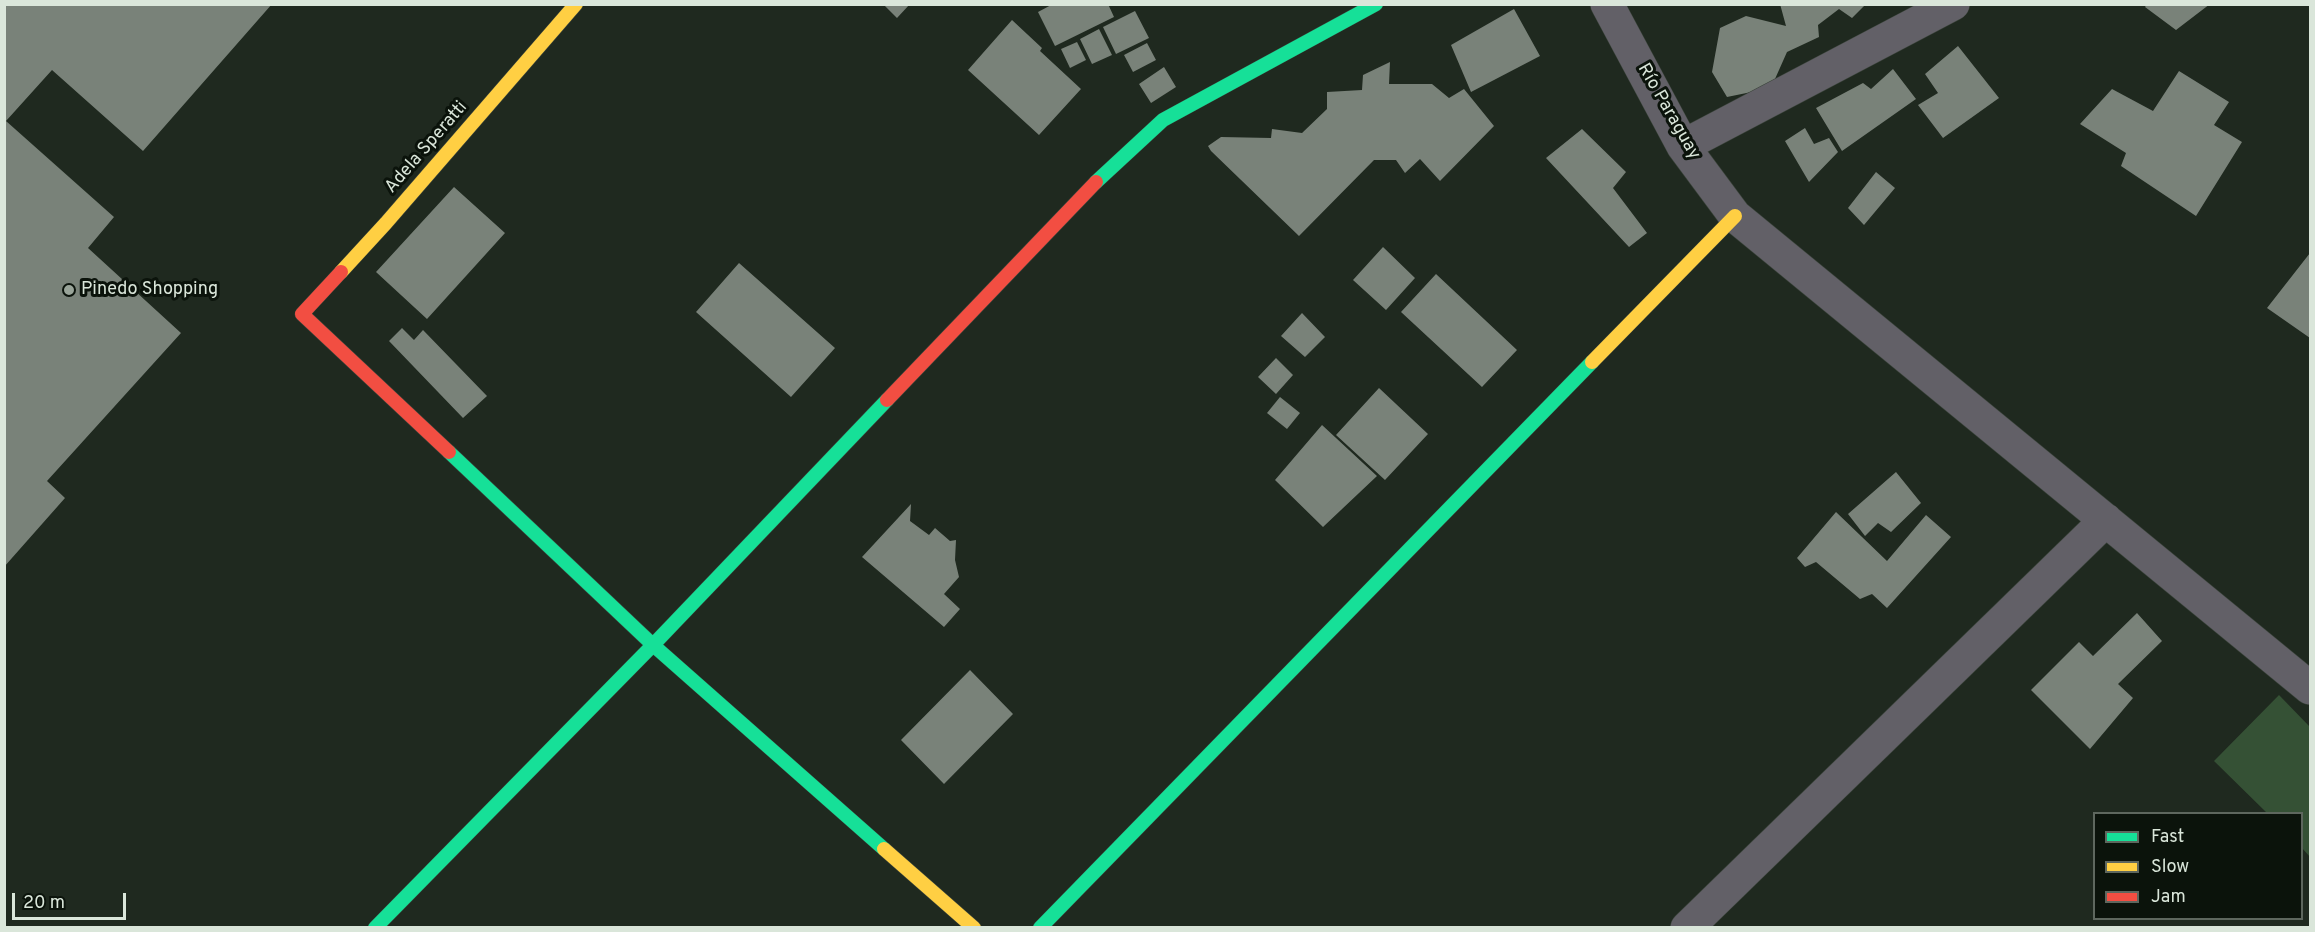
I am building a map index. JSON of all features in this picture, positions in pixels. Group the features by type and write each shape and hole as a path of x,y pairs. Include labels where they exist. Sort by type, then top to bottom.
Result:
{"street":[{"name":"Adela Speratti","path":"576,4 386,223 302,314 653,645"},
{"path":"375,927 653,645 1082,195 1163,120 1377,4"},
{"name":"Río Paraguay","path":"1607,4 1683,146 1736,216 2310,688"},
{"path":"1683,146 1953,4"},
{"path":"1040,927 1736,216"},
{"path":"1687,927 2106,520"},
{"path":"653,645 974,927"}],"green space":[{"path":"2279,695 2310,727 2310,857 2303,849 2303,812 2266,812 2214,761"}],"building":[{"name":"Pinedo Shopping","path":"4,4 272,4 143,151 52,70 6,121 114,217 88,248 181,333 47,481 65,498 4,567"},
{"path":"883,4 910,4 897,18"},
{"path":"1053,4 1108,4 1114,17 1055,46 1038,12"},
{"path":"1780,4 1866,4 1852,18 1839,9 1818,25 1819,37 1787,52 1771,88 1727,97 1712,72 1720,28 1746,16 1786,26"},
{"path":"2147,4 2210,4 2176,30 2145,7"},
{"path":"1514,9 1540,56 1471,92 1451,45"},
{"path":"1135,11 1149,38 1116,54 1103,27"},
{"path":"1012,20 1042,48 1040,51 1081,89 1039,135 968,70"},
{"path":"1099,29 1112,55 1092,64 1080,39"},
{"path":"1077,42 1086,60 1070,68 1061,49"},
{"path":"1147,43 1156,60 1133,72 1124,55"},
{"path":"1958,46 1999,98 1943,138 1918,105 1938,93 1925,74"},
{"path":"1390,62 1389,84 1432,84 1449,98 1464,89 1494,126 1440,181 1420,159 1405,173 1396,160 1374,160 1299,236 1208,146 1221,137 1271,138 1272,129 1302,133 1327,109 1327,92 1362,90 1363,75"},
{"path":"1164,67 1176,87 1151,103 1139,84"},
{"path":"1893,69 1916,99 1842,151 1816,108 1863,83 1871,89"},
{"path":"2179,71 2229,102 2214,125 2242,142 2196,216 2121,166 2126,153 2080,124 2112,89 2153,111"},
{"path":"1805,128 1814,144 1829,138 1838,152 1809,182 1785,141"},
{"path":"1582,129 1626,172 1613,188 1647,233 1629,247 1546,158"},
{"path":"1876,172 1895,188 1864,225 1848,208"},
{"path":"454,187 505,233 427,319 376,272"},
{"path":"1383,247 1415,278 1386,310 1353,280"},
{"path":"2310,253 2310,338 2267,308"},
{"path":"739,263 835,348 791,397 696,312"},
{"path":"1436,274 1517,350 1482,387 1401,312"},
{"path":"1302,313 1325,337 1305,357 1281,336"},
{"path":"402,328 414,340 423,330 487,396 463,418 389,341"},
{"path":"1276,358 1293,375 1276,394 1258,377"},
{"path":"1379,388 1428,434 1385,480 1336,435"},
{"path":"1280,397 1300,413 1287,429 1267,413"},
{"path":"1322,425 1377,476 1323,527 1275,480"},
{"path":"1896,472 1921,503 1891,532 1878,523 1865,536 1848,514"},
{"path":"911,504 910,521 929,535 935,528 950,541 956,540 955,560 959,577 944,594 960,609 944,627 862,557"},
{"path":"1836,512 1887,561 1926,515 1951,537 1887,608 1872,594 1860,599 1816,562 1805,567 1797,558"},
{"path":"2137,613 2162,641 2118,684 2133,698 2090,749 2031,690 2079,642 2093,656"},
{"path":"970,670 1013,714 944,784 901,740"}],"traffic: fast":[{"path":"1096,182 1163,120 1376,4"},
{"path":"1040,928 1592,362"},
{"path":"375,928 653,645 887,400"},
{"path":"449,452 653,645 884,849"}],"traffic: slow":[{"path":"341,272 576,4"},
{"path":"1592,362 1735,216"},
{"path":"884,849 974,928"}],"traffic: jam":[{"path":"887,400 1096,182"},
{"path":"341,272 302,314 449,452"}],"place":[{"name":"Pinedo Shopping","path":"69,290"}]}
